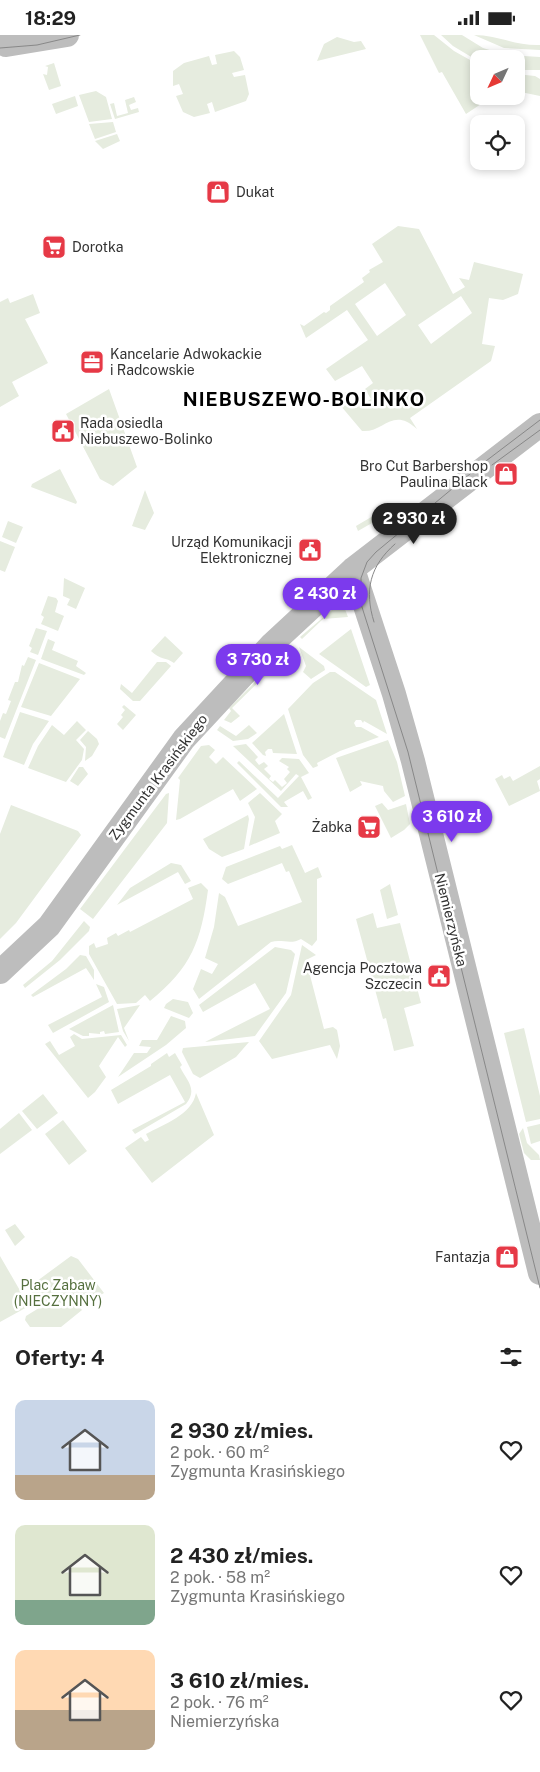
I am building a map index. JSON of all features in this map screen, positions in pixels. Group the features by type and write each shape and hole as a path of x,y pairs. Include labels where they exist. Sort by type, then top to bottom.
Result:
{"street":[{"path":"5,45 67,35"},
{"name":"Zygmunta Krasińskiego","path":"0,972 38,938 57,915 193,728 293,623 352,569 540,425"},
{"name":"Niemierzyńska","path":"352,569 411,751 540,1273"}],"green space":[{"path":"420,35 434,35 454,51 470,60 470,105 480,105 466,114 442,72 439,73"},
{"path":"441,35 462,35 490,50 470,50 470,56 453,46"},
{"path":"474,35 523,44 540,45 540,50 504,48"},
{"path":"337,37 354,42 361,41 366,49 317,61 324,44"},
{"path":"234,51 240,57 244,70 232,73 234,77 245,75 249,94 246,101 215,112 212,102 207,104 210,113 194,117 183,112 176,96 183,94 179,84 173,86 173,71 184,63 209,56 212,65 217,64 215,55"},
{"path":"525,56 540,57 540,70 525,70"},
{"path":"54,63 61,86 49,90 43,74 47,75 48,67 45,66"},
{"path":"525,75 535,76 540,79 540,96 525,93"},
{"path":"96,91 106,97 112,119 89,122 79,95"},
{"path":"75,96 78,106 56,114 52,104"},
{"path":"134,97 136,102 129,105 131,110 138,108 139,112 115,119 110,104 114,103 117,116 128,113 125,100"},
{"path":"113,122 116,132 95,139 89,124"},
{"path":"117,134 120,141 103,149 95,141"},
{"path":"398,226 419,229 453,294 465,287 459,278 469,280 474,262 523,274 518,294 503,300 489,298 482,344 495,346 491,361 410,418 417,429 401,420 394,420 370,431 362,431 335,399 346,392 356,408 371,399 365,389 373,383 362,366 335,381 326,369 368,340 347,310 306,338 300,324 304,326 324,312 326,313 330,310 330,306 364,282 362,278 370,272 369,270 383,262 372,244","holes":["385,283 406,315 377,336 355,304","461,296 472,313 431,344 418,325"]},
{"path":"33,294 40,313 25,319 48,363 12,382 19,396 0,407 0,302 8,298 10,303"},
{"path":"109,389 137,467 113,486 100,479 66,414"},
{"path":"60,469 77,502 76,504 31,487 32,484"},
{"path":"145,490 154,513 145,530 132,526"},
{"path":"390,506 393,511 358,531 356,526"},
{"path":"8,521 23,527 16,543 2,537"},
{"path":"0,541 15,547 5,572 0,570"},
{"path":"64,578 85,588 76,609 67,605 70,599 63,596"},
{"path":"48,596 56,598 58,601 55,612 64,616 58,631 41,624 44,617 41,615"},
{"path":"339,604 343,604 348,617 323,619 302,639 300,637"},
{"path":"36,628 47,631 38,655 30,652 32,648 29,646"},
{"path":"351,629 370,685 366,687 319,654"},
{"path":"165,636 183,653 174,663 157,656 151,651"},
{"path":"48,639 55,642 52,650 78,661 76,666 86,673 84,675 41,659"},
{"path":"292,645 294,661 286,655 232,708 240,716 231,723 224,720 231,711 229,708"},
{"path":"299,647 324,666 325,670 311,679 303,672 306,666"},
{"path":"28,657 36,660 5,739 0,737 0,721 3,713 6,714 11,701 8,700 15,682 18,682 22,665 24,666"},
{"path":"157,662 166,662 171,666 140,701 133,701 120,689 121,684 132,693"},
{"path":"39,663 80,679 51,716 21,707"},
{"path":"330,672 335,672 376,700 387,734 364,721 363,723 361,720 356,720 354,723 356,727 361,727 379,737 340,751 317,763 318,766 313,768 303,755 288,709 313,683"},
{"path":"124,705 136,715 123,730 117,724 123,717 121,715 125,710 122,707"},
{"path":"20,712 49,721 33,744 24,765 3,757"},
{"path":"284,714 297,754 273,753 272,749 268,749 265,752 266,756 263,755 252,743"},
{"path":"77,721 86,730 76,740 84,749 82,760 66,782 28,768 38,746 52,725 64,735"},
{"path":"249,725 257,733 248,739 233,741 217,730 220,726 236,736"},
{"path":"88,731 97,739 99,744 92,756 85,761 86,747 80,740"},
{"path":"388,740 397,762 405,796 393,802 384,791 383,786 360,781 362,785 350,792 336,758"},
{"path":"246,744 258,757 255,760 259,765 264,762 268,766 264,769 271,776 269,779 273,782 275,780 282,787 287,783 284,779 290,772 287,769 289,767 279,761 282,758 299,759 309,773 301,777 312,798 308,800 303,791 284,802 288,807 281,807 237,763 239,761 278,798 299,776 296,774 281,791 233,746"},
{"path":"209,745 215,750 209,757 216,764 223,757 257,789 240,801 233,789 176,820 180,780 178,778 201,746"},
{"path":"540,766 540,779 537,781 540,791 509,806 495,779 502,775 504,779 510,776 513,781"},
{"path":"79,767 83,767 88,774 78,786 70,781"},
{"path":"169,793 167,823 93,919 80,909 166,794"},
{"path":"260,793 282,814 275,821 280,833 249,846 255,817 248,803"},
{"path":"382,803 388,810 406,804 410,824 391,838 375,806"},
{"path":"11,805 78,831 81,835 16,923 0,939 0,834"},
{"path":"248,815 244,849 222,857 209,849 203,839"},
{"path":"292,845 305,873 318,867 322,877 317,879 317,940 312,946 301,939 294,942 271,942 199,999 193,989 201,969 212,974 218,964 205,958 214,927 219,893 225,897 238,926 302,902 289,871 286,872 282,863 228,884 222,879 226,867 280,846 282,849"},
{"path":"171,863 181,865 191,881 185,884 178,872 117,905 130,888"},
{"path":"201,883 208,890 202,924 198,939 185,964 164,989 150,1001 145,995 136,1003 117,1004 89,954 89,946 94,943 96,948 108,944 107,938 116,933 118,936 129,930 130,932 193,899 188,888"},
{"path":"390,884 398,915 387,919 380,890"},
{"path":"373,913 377,928 400,923 421,1003 404,1008 414,1046 394,1051 386,1018 383,1019 356,919"},
{"path":"84,921 90,927 89,931 60,960 25,988 23,985 52,961"},
{"path":"302,945 316,955 306,960 324,1029 333,1027 337,1030 340,1046 337,1059 330,1045 272,1059 259,1041 291,995"},
{"path":"275,947 291,950 295,954 286,993 255,1036 205,1042 270,1009 255,983 203,1012 199,1005"},
{"path":"80,955 86,956 94,970 94,980 86,968 33,997 31,995 66,969"},
{"path":"96,984 104,987 109,1002 53,1033 48,1025 102,997"},
{"path":"173,999 188,1002 193,1013 189,1018 164,1008"},
{"path":"113,1005 119,1032 105,1034 104,1031 100,1032 100,1034 89,1033 89,1036 83,1036 69,1029"},
{"path":"140,1005 124,1028 129,1041 123,1031 117,1009"},
{"path":"171,1016 185,1021 186,1028 166,1045 118,1077 134,1053 147,1053 151,1047 139,1046 142,1040 157,1040"},
{"path":"524,1028 540,1096 540,1119 526,1122 504,1033"},
{"path":"74,1034 82,1039 121,1035 127,1045 125,1047 118,1037 99,1066 106,1077 88,1098 45,1044 50,1041 59,1055 75,1046 70,1037"},
{"path":"249,1042 236,1057 200,1078 193,1074 182,1052 183,1048"},
{"path":"167,1053 169,1057 175,1053 190,1085 191,1094 186,1104 135,1134 132,1130 185,1102 170,1075 118,1104 111,1090 151,1066 151,1064"},
{"path":"196,1093 214,1135 152,1183 125,1148 141,1137 145,1142 149,1140 146,1134 183,1113 193,1101"},
{"path":"43,1094 58,1113 37,1129 22,1111"},
{"path":"19,1113 32,1130 0,1154 0,1129"},
{"path":"63,1120 87,1151 69,1165 45,1134"},
{"path":"540,1124 540,1141 531,1144 527,1127"},
{"path":"523,1128 527,1143 539,1155 540,1160 531,1160 524,1153 519,1134"},
{"path":"15,1224 25,1237 15,1246 5,1230"},
{"path":"0,1256 29,1306 0,1322"},
{"name":"Plac Zabaw (NIECZYNNY)","path":"71,1256 78,1259 104,1293 87,1303 78,1305 82,1310 61,1327 30,1327 25,1320 26,1316 39,1308 32,1295 33,1284"}],"tram line":[{"path":"0,48 37,45 80,35"},
{"path":"540,420 482,464 376,552 367,562 361,578 361,604 408,752 540,1288"},
{"path":"492,465 540,430"},
{"path":"374,622 370,599 371,579 380,561 395,544"}],"place":[{"name":"Dukat","path":"218,192"},
{"name":"Dorotka","path":"54,247"},
{"name":"Kancelarie Adwokackie i Radcowskie","path":"92,362"},
{"name":"Rada osiedla Niebuszewo-Bolinko","path":"63,431"},
{"name":"Bro Cut Barbershop Paulina Black","path":"506,474"},
{"name":"Urząd Komunikacji Elektronicznej","path":"310,550"},
{"name":"Żabka","path":"369,827"},
{"name":"Agencja Pocztowa Szczecin","path":"439,976"},
{"name":"Fantazja","path":"507,1257"}],"district":[{"name":"NIEBUSZEWO-BOLINKO","path":"304,399"}]}
